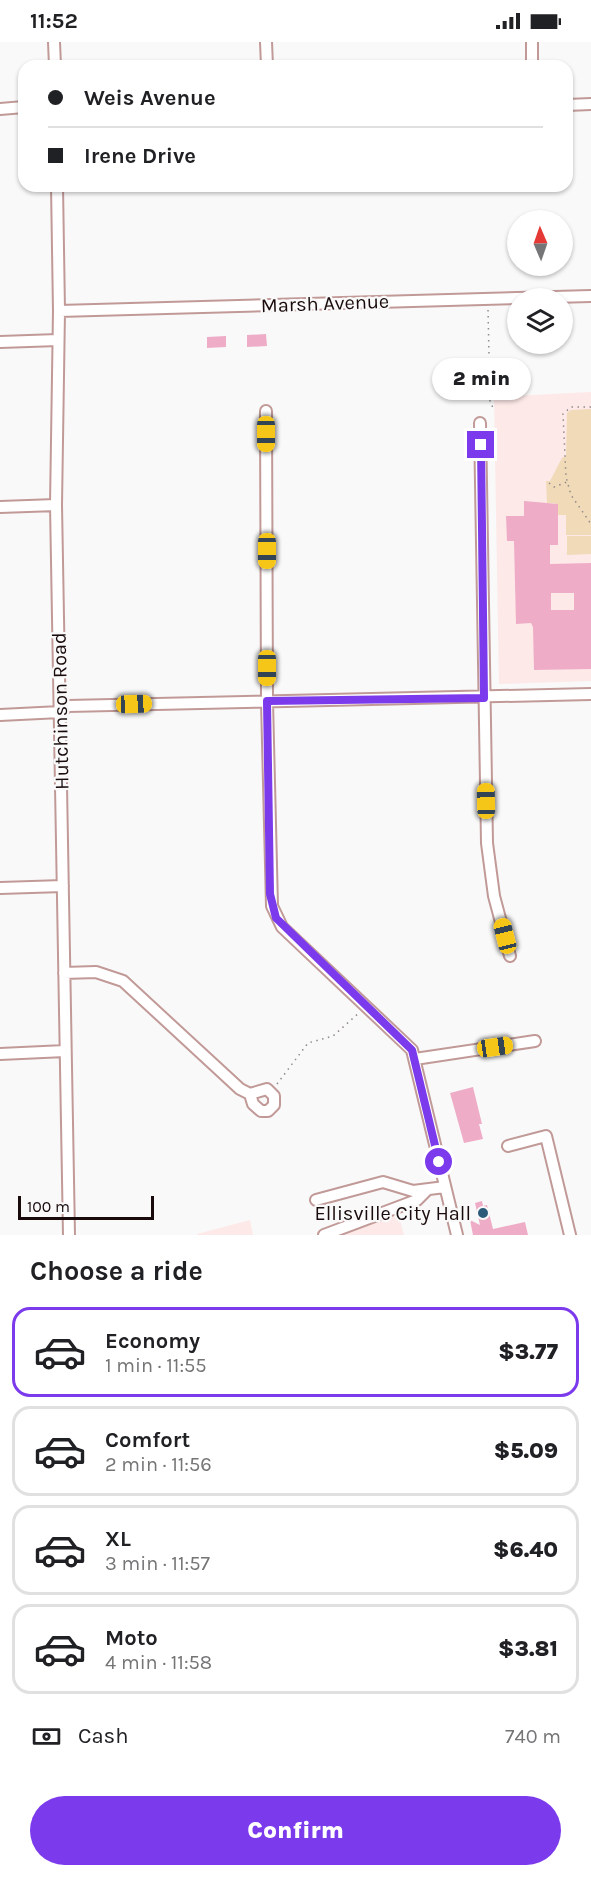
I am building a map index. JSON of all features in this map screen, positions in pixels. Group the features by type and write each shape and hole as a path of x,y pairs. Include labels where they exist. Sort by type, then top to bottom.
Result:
{"street":[{"path":"54,42 55,60"},
{"path":"266,42 267,60"},
{"path":"532,42 532,60"},
{"path":"573,105 591,104"},
{"path":"0,109 18,108"},
{"name":"Hutchinson Road","path":"57,192 59,311 56,505 69,1235"},
{"name":"Marsh Avenue","path":"59,311 591,296"},
{"path":"0,342 58,340"},
{"path":"266,411 270,894 276,918 405,1041 415,1059 456,1235"},
{"path":"480,423 487,843 494,896 510,956"},
{"path":"0,507 56,505"},
{"path":"0,715 60,712 68,706 591,694"},
{"path":"0,888 63,886"},
{"path":"64,973 96,972 123,981 240,1089 250,1094"},
{"path":"415,1059 535,1041"},
{"path":"0,1053 65,1051"},
{"path":"508,1146 546,1136 570,1235"},
{"path":"316,1200 383,1182 413,1191 445,1187"},
{"path":"324,1235 417,1200 426,1191"}],"path":[{"path":"488,304 490,401 493,408"},
{"path":"591,406 570,407 563,414 567,482 571,495 591,524"},
{"path":"549,483 554,486 567,482"},
{"path":"277,1084 308,1043 333,1036 363,1010"}],"shaded area":[{"path":"591,392 591,681 499,684 494,397"},
{"path":"591,409 591,535 566,535 566,515 555,515 555,503 547,503 546,481 550,481 562,458 566,456 567,413 571,410"},
{"path":"567,536 591,536 591,554 567,555"},
{"path":"398,1213 404,1235 334,1235"},
{"path":"250,1220 253,1235 197,1235 197,1234"}],"building":[{"path":"266,334 267,346 247,347 247,335"},
{"path":"226,336 226,347 207,348 207,337"},
{"path":"524,501 558,504 558,545 550,545 550,564 591,563 591,669 534,670 533,627 531,623 516,624 514,541 507,541 506,516 524,516","holes":["551,593 574,593 574,610 551,610"]},
{"path":"473,1087 482,1124 479,1124 483,1139 464,1143 450,1093"},
{"name":"Ellisville City Hall","path":"482,1201 483,1206 487,1205 493,1229 525,1222 528,1235 473,1235 470,1220 480,1225 475,1203"}],"place":[{"name":"Ellisville City Hall","path":"483,1213"}],"route":[{"path":"439,1162 412,1050 282,927 276,918 270,894 267,701 484,698 481,445"}]}
